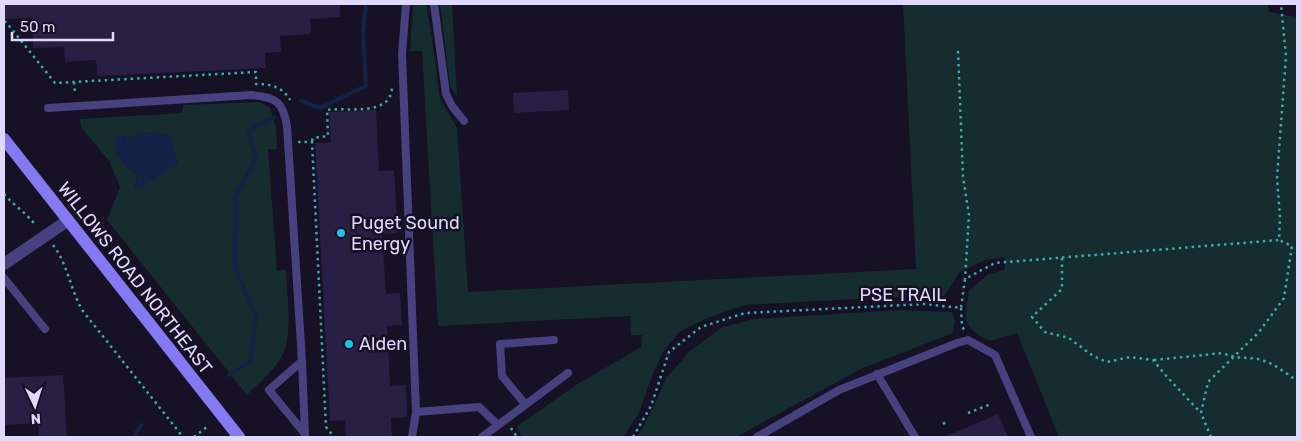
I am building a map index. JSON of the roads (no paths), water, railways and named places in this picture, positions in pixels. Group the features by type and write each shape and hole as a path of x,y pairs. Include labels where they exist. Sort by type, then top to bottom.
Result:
{"main road":[{"name":"WILLOWS ROAD NORTHEAST","path":"4,139 239,437"}],"street":[{"path":"4,264 67,221"}],"lane":[{"path":"406,4 402,54 416,412 412,437"},
{"path":"434,4 446,94 452,106 464,121"},
{"path":"48,108 251,95 266,96 276,100 282,107 287,126 306,436"},
{"path":"4,278 45,329"},
{"path":"525,404 502,376 500,344 554,340"},
{"path":"757,437 840,390 968,340 995,354 1031,437"},
{"path":"302,361 269,390 306,436"},
{"path":"482,437 568,373"},
{"path":"877,374 915,437"},
{"path":"416,412 479,406 498,425"}],"water":[{"path":"145,132 170,136 179,163 139,189 134,187 137,180 136,174 119,157 115,146 118,135 132,138"}],"waterway":[{"path":"301,101 320,108 366,86 363,30 366,4"},
{"path":"229,375 250,362 256,316 235,268 236,196 256,159 248,131 274,117"},
{"path":"135,437 141,425"}],"place":[{"name":"Puget Sound Energy","path":"341,233"},
{"name":"Alden","path":"349,344"}]}
